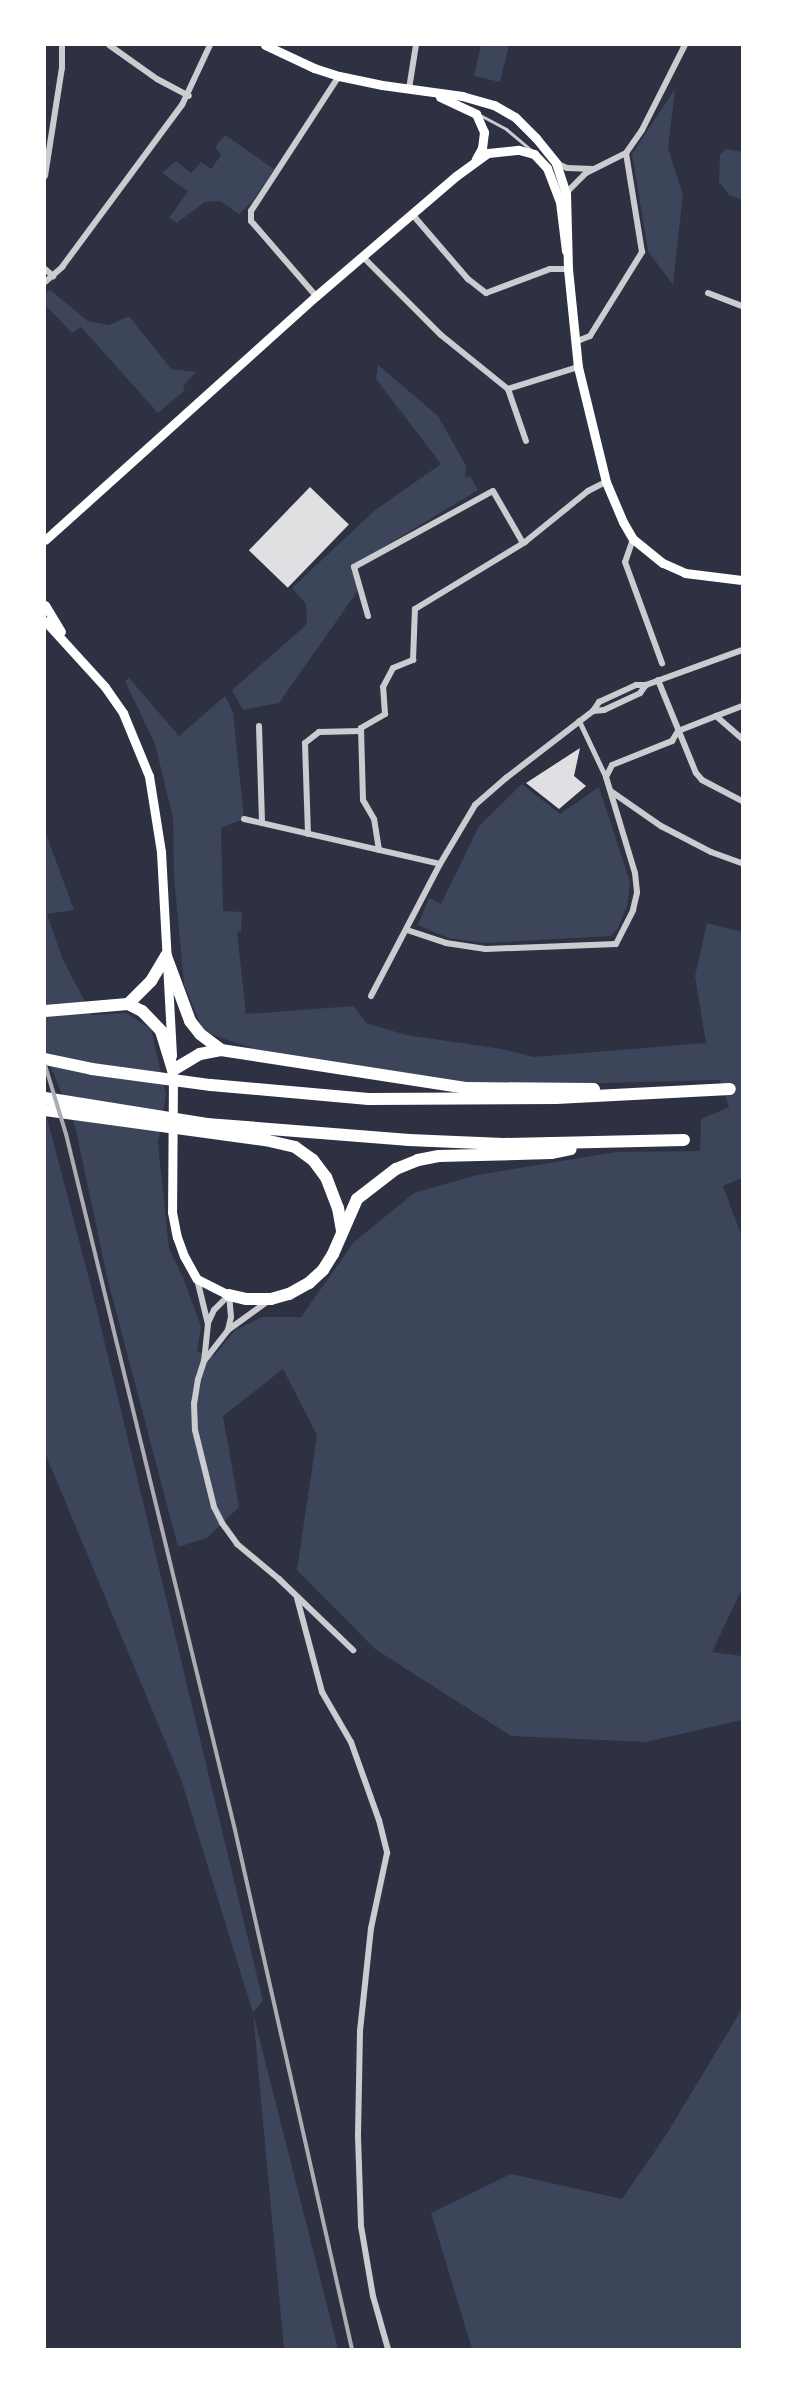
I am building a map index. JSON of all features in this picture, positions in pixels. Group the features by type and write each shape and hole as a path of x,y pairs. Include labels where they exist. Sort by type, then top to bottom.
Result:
{"highway":[{"path":"128,1004 151,981 166,956"},
{"path":"166,956 190,1021 200,1034 221,1050"},
{"path":"45,1011 128,1004 142,1011 161,1031 173,1070 200,1054 221,1050 467,1088 633,1088 682,1091"},
{"path":"45,1059 92,1069 291,1094 421,1101 555,1098 730,1089"},
{"path":"45,1098 295,1147 313,1160 326,1177 333,1192 342,1231"},
{"path":"45,1110 207,1129 409,1140 503,1144 684,1140"},
{"path":"229,1295 246,1299 272,1299 289,1294 309,1283 323,1270 357,1199 396,1169 418,1160 439,1156 551,1153 602,1143"}],"main road":[{"path":"265,45 314,68 339,76 409,90 462,96 494,105 515,117 556,163 566,193 569,238 567,257"},
{"path":"433,93 476,114 484,132 482,148 475,160"},
{"path":"45,540 316,296 475,160 488,153 506,149 534,154 554,182 567,257 579,367 606,482 633,539 663,563 685,573 742,580"},
{"path":"45,605 80,658 123,713 149,776 161,852 173,1070 172,1212 184,1256 197,1279 229,1295"},
{"path":"45,621 80,658"}],"street":[{"path":"45,176 62,68 62,45"},
{"path":"109,45 157,79 189,96"},
{"path":"45,282 53,276 127,181 189,96 210,45"},
{"path":"409,90 416,45"},
{"path":"566,193 586,173 626,153 642,130 685,45"},
{"path":"316,296 251,221 251,211 339,76"},
{"path":"575,342 590,336 642,252 626,153"},
{"path":"556,163 567,168 596,169"},
{"path":"412,214 468,279 486,293 550,269 568,269"},
{"path":"363,257 441,335 508,389 526,441"},
{"path":"45,269 53,276"},
{"path":"708,293 742,306"},
{"path":"508,389 579,367"},
{"path":"379,850 375,819 363,800 361,728 384,714 383,687 393,668 413,660 415,609 523,543 588,491 606,482"},
{"path":"368,616 354,567 493,490 523,543"},
{"path":"633,539 625,562 662,663"},
{"path":"371,996 440,864 475,805 506,777 593,711 604,710 640,693 646,685 658,680 742,650"},
{"path":"658,680 696,773 702,780 742,801"},
{"path":"606,777 612,765 672,741 678,731 742,706"},
{"path":"716,716 742,739"},
{"path":"407,930 446,943 486,949 616,944 633,910 637,892 635,873 606,777 579,720"},
{"path":"259,726 262,823"},
{"path":"309,834 305,743 319,732 361,731"},
{"path":"611,791 661,826 711,852 742,863"},
{"path":"244,819 440,864"},
{"path":"197,1279 208,1324"},
{"path":"228,1330 231,1317 229,1295"},
{"path":"229,1295 214,1310 208,1324 204,1361 198,1378 194,1403 195,1430 214,1507 237,1544 279,1579 353,1650"},
{"path":"204,1361 228,1330 272,1299"},
{"path":"297,1598 322,1692 351,1742 379,1820 387,1853 371,1928 360,2031 357,2136 361,2226 373,2296 388,2349"}],"lane":[{"path":"476,114 507,129 534,154"}],"shaded area":[{"path":"481,45 509,45 500,82 474,76"},
{"path":"675,89 668,148 683,195 673,285 648,251 632,154"},
{"path":"225,135 274,169 253,201 239,214 220,201 205,202 177,223 169,218 188,191 162,173 176,161 191,173 201,162 211,169 221,155 215,147"},
{"path":"726,149 742,152 742,200 729,195 719,182 720,155"},
{"path":"50,290 88,321 109,325 129,316 171,369 196,372 183,386 185,390 158,413 81,327 72,333 45,305 45,294"},
{"path":"378,365 438,416 466,466 465,478 470,476 478,490 352,566 359,589 279,703 243,710 232,690 305,626 306,604 292,588 374,511 441,464 376,379"},
{"path":"129,678 179,736 225,696 233,712 244,819 221,828 223,911 242,912 241,931 237,932 246,1014 354,1006 366,1023 406,1035 502,1049 533,1057 706,1043 695,976 707,923 742,932 742,1178 723,1186 742,1237 742,1589 712,1652 742,1656 742,1720 646,1742 511,1736 375,1649 297,1570 317,1435 283,1369 223,1416 239,1507 207,1538 178,1547 107,1277 75,1126 45,1053 45,831 74,910 47,914 63,960 92,1015 126,1013 151,1029 166,1095 158,1143 169,1249 183,1277 201,1327 197,1352 214,1356 235,1330 262,1317 301,1317 354,1242 414,1193 477,1175 616,1152 700,1151 701,1119 729,1107 720,1080 490,1086 255,1049 204,1032 184,985 174,876 173,818 155,744 125,681"},
{"path":"522,784 560,814 599,787 630,882 627,906 618,928 611,936 486,943 448,938 418,925 429,898 441,904 479,826"},
{"path":"45,1110 93,1294 263,2001 253,2013 181,1779 45,1453"},
{"path":"742,2009 742,2349 472,2349 431,2213 511,2174 622,2199 666,2135"},
{"path":"253,2013 338,2349 284,2349"}],"building":[{"path":"310,487 349,525 288,588 249,550"},
{"path":"580,748 574,776 586,786 559,809 526,783"}],"railway":[{"path":"45,1065 66,1134 235,1830 352,2349"}]}
